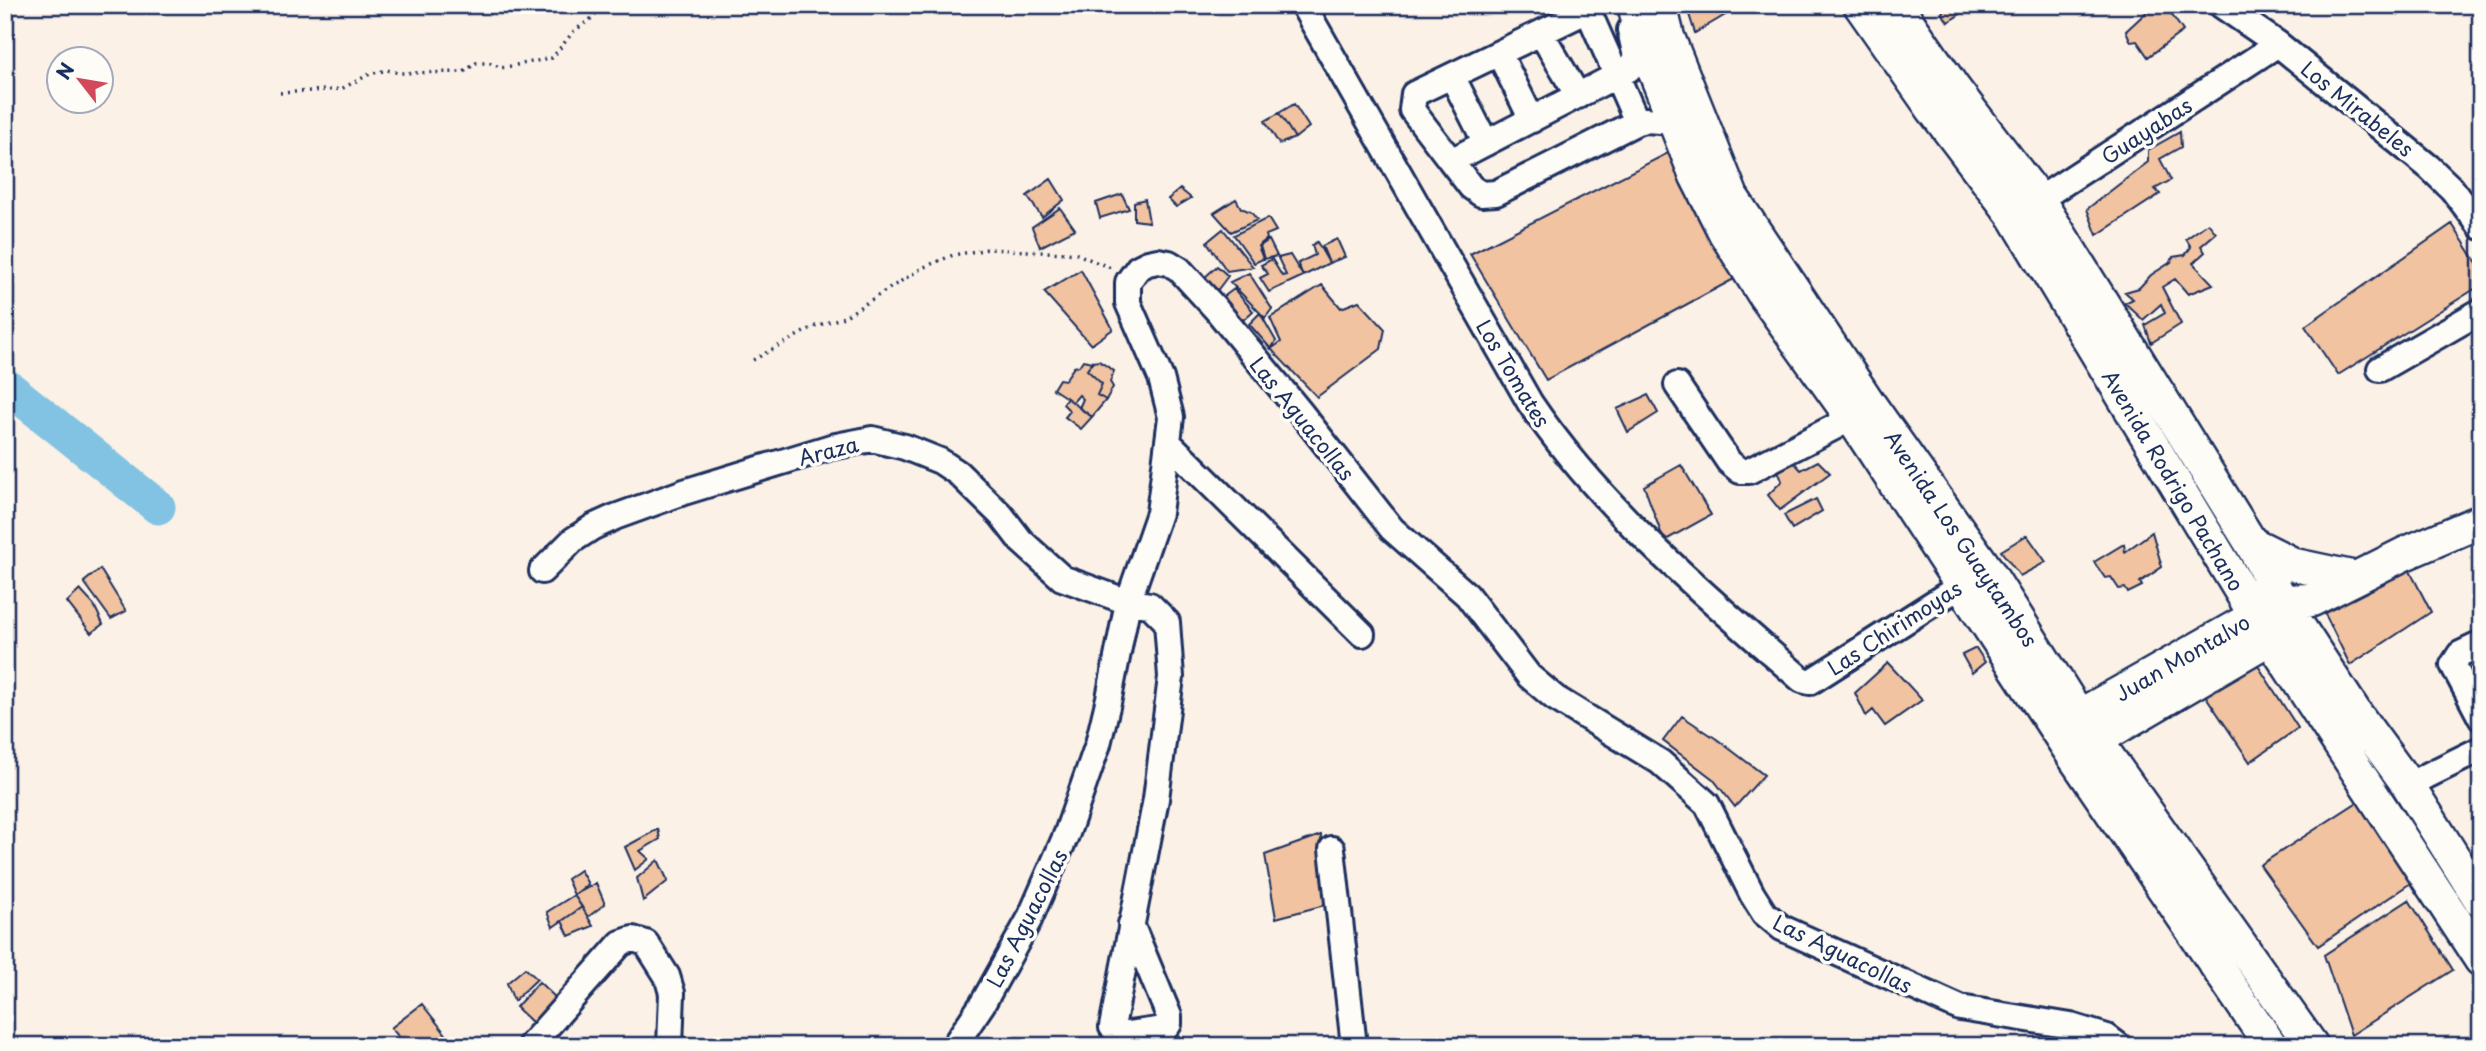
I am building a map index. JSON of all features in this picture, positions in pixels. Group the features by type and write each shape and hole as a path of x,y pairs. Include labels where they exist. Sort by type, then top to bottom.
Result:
{"main road":[{"name":"Avenida Los Guaytambos","path":"1634,5 1657,42 1732,197 1735,224 1764,295 1861,411 1974,576 2271,1046"},
{"name":"Avenida Los Guaytambos","path":"1660,5 1657,42 1675,122 1696,176 1735,224"},
{"name":"Avenida Rodrigo Pachano","path":"1860,5 1943,99 2026,208 2251,543 2283,615 2408,785 2481,901"},
{"name":"Avenida Rodrigo Pachano","path":"1896,5 1943,99"},
{"name":"Avenida Rodrigo Pachano","path":"2026,208 2283,615 2481,960"},
{"name":"Juan Montalvo","path":"2077,736 2283,615 2356,578 2481,521"},
{"path":"2251,543 2295,565 2356,578"},
{"name":"Avenida Los Guaytambos","path":"2077,736 2312,1046"}],"street":[{"path":"1451,161 1629,69 1636,57 1627,5"},
{"name":"Los Mirabeles","path":"2221,5 2278,44 2429,167 2452,189 2481,227"},
{"name":"Los Tomates","path":"1306,6 1530,404 1565,453 1612,504 1706,596 1802,680"},
{"path":"1637,122 1590,15 1580,14 1413,94 1412,102 1412,110 1471,187 1480,194 1496,193 1637,122 1675,122"},
{"path":"1541,33 1578,96"},
{"name":"Guayabas","path":"2026,208 2278,44"},
{"path":"1499,53 1532,120"},
{"path":"1452,76 1486,143"},
{"name":"Las Aguacollas","path":"954,1046 983,1003 1029,920 1068,833 1098,744 1110,698 1128,602 1159,513 1171,417 1167,397 1127,298 1131,277 1142,265 1153,262 1169,263 1179,269 1215,308 1392,529 1467,595 1529,676 1555,698 1660,762 1707,804 1752,894 1764,913 1782,928 1960,1008 2071,1026 2107,1037 2119,1046"},
{"path":"2380,369 2481,311"},
{"path":"1677,384 1729,462 1740,471 1749,471 1861,411"},
{"name":"Araza","path":"542,571 573,540 615,517 684,492 831,447 872,439 905,447 940,461 972,484 1001,514 1021,541 1062,578 1128,602 1150,605 1167,622 1171,677 1156,799 1131,924"},
{"path":"1169,443 1362,634"},
{"name":"Las Chirimoyas","path":"1802,680 1810,682 1974,576"},
{"path":"2481,644 2460,654 2454,665 2481,718"},
{"path":"2408,785 2481,749"},
{"path":"1332,849 1354,1046"},
{"path":"530,1046 621,943 633,939 646,943 667,976 672,993 670,1046"}],"path":[{"path":"280,93 341,89 370,74 387,70 399,73 464,72 476,62 491,63 501,68 552,58 573,32 592,18 602,5"},
{"path":"753,360 813,327 844,317 922,268 969,251 988,248 1077,254 1131,277"}],"building":[{"path":"1686,5 1728,5 1732,11 1695,33"},
{"path":"1946,5 1974,5 1948,22 1942,13"},
{"path":"2154,5 2165,5 2183,31 2148,57 2137,41 2131,42 2126,31"},
{"path":"1294,104 1309,127 1295,138 1279,113"},
{"path":"1279,113 1295,138 1279,144 1265,121"},
{"path":"2180,132 2181,147 2160,159 2171,180 2155,189 2160,194 2097,235 2087,209 2148,162 2148,150"},
{"path":"1668,153 1734,279 1546,380 1470,254"},
{"path":"1051,179 1064,200 1042,217 1027,196"},
{"path":"1180,189 1191,198 1176,207 1168,199"},
{"path":"1122,194 1129,209 1100,218 1096,203"},
{"path":"1145,199 1149,222 1134,220 1134,202"},
{"path":"1236,199 1241,208 1251,212 1257,220 1231,232 1214,213"},
{"path":"1060,208 1075,229 1040,247 1032,227"},
{"path":"1268,218 1276,231 1266,235 1267,239 1258,246 1263,259 1254,263 1234,235"},
{"path":"2208,223 2216,233 2201,246 2205,252 2193,263 2213,284 2188,294 2175,279 2162,287 2181,324 2151,343 2145,325 2165,313 2161,304 2143,320 2125,303 2133,299 2125,292 2139,288 2151,275 2171,262 2173,257 2185,255 2191,247 2186,239"},
{"path":"2452,224 2481,269 2481,285 2338,375 2305,326"},
{"path":"1223,229 1253,267 1227,271 1207,242"},
{"path":"1337,239 1345,257 1329,263 1322,246"},
{"path":"1269,240 1277,256 1264,259 1260,246"},
{"path":"1317,242 1329,263 1303,276 1298,263 1315,255 1312,245"},
{"path":"1290,255 1303,276 1269,292 1260,278 1268,274 1261,265 1272,259 1282,276 1286,275 1278,258"},
{"path":"1217,266 1228,276 1216,292 1203,279"},
{"path":"1081,270 1113,329 1091,345 1044,292"},
{"path":"1249,273 1272,309 1265,318 1230,282"},
{"path":"1322,285 1341,308 1359,301 1385,329 1381,349 1317,397 1271,349 1281,342 1270,318"},
{"path":"1234,289 1253,311 1242,321 1222,298"},
{"path":"1260,313 1276,341 1271,349 1249,324"},
{"path":"1083,360 1093,362 1087,370 1102,384 1097,395 1106,400 1092,417 1079,408 1083,399 1079,395 1073,402 1053,389 1059,379 1065,380"},
{"path":"1099,361 1114,371 1110,382 1113,387 1106,400 1097,395 1102,384 1087,370 1093,362"},
{"path":"1648,395 1658,413 1628,432 1617,409"},
{"path":"1067,398 1092,417 1081,429 1065,417 1070,411 1063,404"},
{"path":"1791,459 1801,470 1818,461 1830,473 1780,510 1768,495 1782,481 1777,468"},
{"path":"1681,465 1711,515 1664,541 1644,486"},
{"path":"1816,499 1822,511 1792,529 1784,515"},
{"path":"2152,532 2162,567 2140,582 2142,586 2128,593 2125,588 2119,589 2111,577 2105,578 2094,562 2124,544 2125,552"},
{"path":"2027,535 2046,562 2020,576 2001,551"},
{"path":"100,569 126,611 111,619 84,582"},
{"path":"2409,569 2431,612 2350,665 2322,608"},
{"path":"80,590 94,605 103,624 91,633 67,602"},
{"path":"1976,648 1985,662 1972,673 1962,655"},
{"path":"2255,661 2298,728 2250,762 2205,695"},
{"path":"1888,663 1922,700 1885,726 1873,710 1866,716 1855,693"},
{"path":"1682,716 1764,775 1735,807 1713,779 1663,741"},
{"path":"2370,794 2418,878 2318,946 2260,865"},
{"path":"658,829 660,839 640,851 649,859 635,870 625,847"},
{"path":"1321,835 1325,905 1276,918 1265,855"},
{"path":"658,860 668,881 643,901 637,878"},
{"path":"580,870 588,884 574,895 567,879"},
{"path":"596,883 605,904 588,917 574,895"},
{"path":"574,895 582,907 553,927 547,912"},
{"path":"2409,900 2453,970 2351,1035 2324,955"},
{"path":"582,907 593,926 569,936 562,921"},
{"path":"525,968 537,979 514,1001 507,983"},
{"path":"539,982 556,998 533,1023 516,1007"},
{"path":"422,1004 455,1046 407,1046 391,1028"}],"waterway":[{"path":"5,385 158,507"}]}
